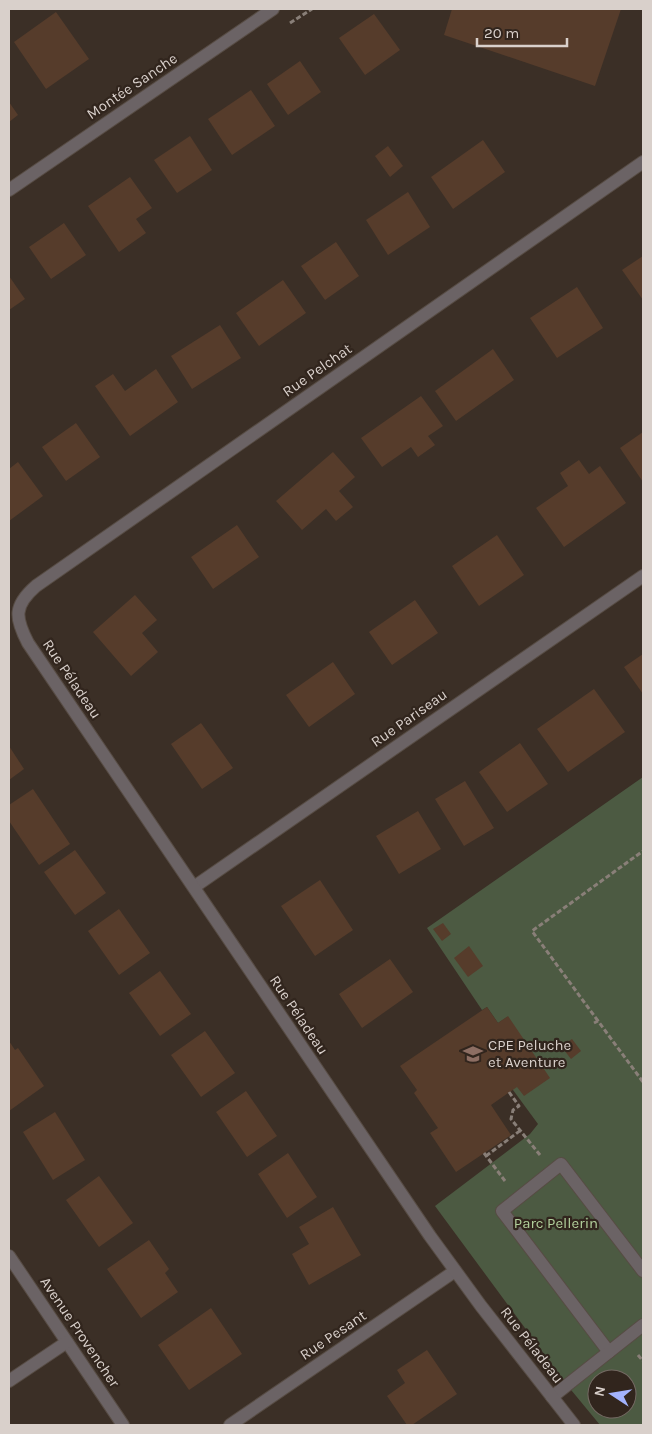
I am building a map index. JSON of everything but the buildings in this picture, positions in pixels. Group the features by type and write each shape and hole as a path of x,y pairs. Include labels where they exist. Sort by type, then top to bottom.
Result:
{"street":[{"name":"Montée Sanche","path":"9,190 258,13 273,9"},
{"name":"Rue Pelchat","path":"18,611 27,594 36,586 643,162"},
{"name":"Rue Pariseau","path":"194,888 643,576"},
{"name":"Rue Péladeau","path":"18,611 18,620 28,643 328,1086 455,1271 574,1425"},
{"path":"609,1352 502,1211 561,1164 643,1271"},
{"name":"Avenue Provencher","path":"9,1256 123,1425"},
{"name":"Rue Pesant","path":"230,1425 455,1271"},
{"path":"552,1397 643,1325"},
{"path":"9,1381 67,1342"}],"path":[{"path":"643,851 532,931 643,1082"},
{"path":"594,1023 598,1021"},
{"path":"628,1072 633,1068"},
{"path":"510,1092 519,1106 513,1110 512,1118 529,1141"},
{"path":"491,1163 485,1155 521,1130"}],"green space":[{"name":"Parc Pellerin","path":"643,777 643,1425 600,1425 595,1419 637,1419 637,1369 587,1369 587,1409 435,1206 530,1134 538,1124 513,1090 507,1017 498,1023 487,1007 482,1010 427,928"}],"place":[{"name":"CPE Peluche et Aventure","path":"473,1054"}]}
